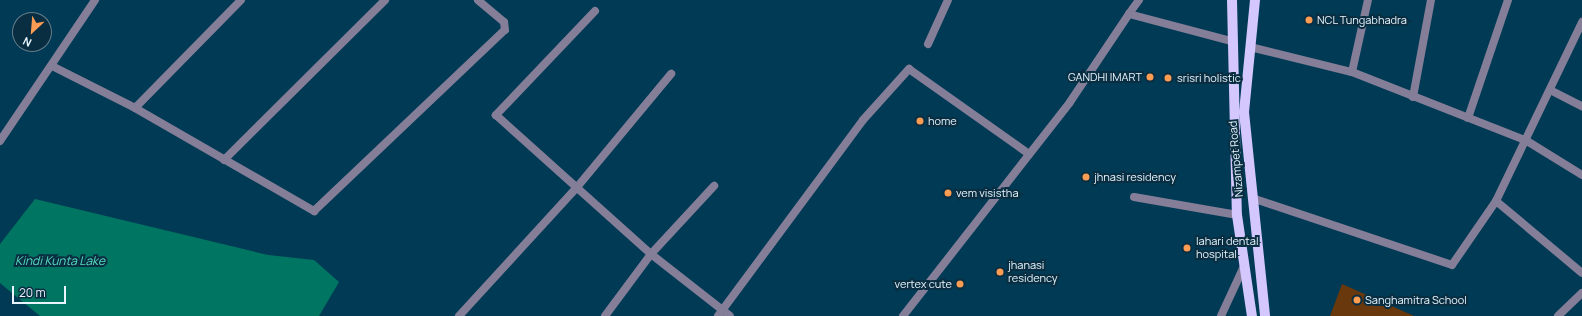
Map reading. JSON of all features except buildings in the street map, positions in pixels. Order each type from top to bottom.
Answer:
[{"type":"main road","name":"Nizampet Road","points":[[1232,0],[1231,41],[1237,215],[1252,316]]},
{"type":"main road","name":"Nizampet Road","points":[[1255,0],[1244,112],[1265,316]]},
{"type":"street","points":[[0,141],[52,66],[95,0]]},
{"type":"street","points":[[135,108],[241,0]]},
{"type":"street","points":[[224,160],[385,0]]},
{"type":"street","points":[[52,66],[135,108],[311,210],[318,210],[505,30],[504,22],[478,0]]},
{"type":"street","points":[[928,44],[948,0]]},
{"type":"street","points":[[903,316],[1029,154],[1139,0]]},
{"type":"street","points":[[1352,72],[1368,0]]},
{"type":"street","points":[[1413,97],[1431,0]]},
{"type":"street","points":[[1468,118],[1508,0]]},
{"type":"street","points":[[595,11],[496,115],[578,186],[651,254],[720,313],[730,316]]},
{"type":"street","points":[[1129,14],[1231,41]]},
{"type":"street","points":[[1252,198],[1452,265],[1496,201],[1582,22]]},
{"type":"street","points":[[1250,48],[1352,72],[1526,141],[1582,175]]},
{"type":"street","points":[[720,313],[863,120],[909,69],[1029,154]]},
{"type":"street","points":[[459,316],[578,186],[671,74]]},
{"type":"street","points":[[1550,90],[1582,106]]},
{"type":"street","points":[[605,316],[651,254],[714,186]]},
{"type":"street","points":[[1134,197],[1237,215]]},
{"type":"street","points":[[1496,201],[1582,273]]},
{"type":"street","points":[[1220,316],[1245,264]]},
{"type":"street","points":[[1558,316],[1582,293]]},
{"type":"shaded area","name":"Sanghamitra School","points":[[1342,284],[1414,316],[1330,316]]},
{"type":"water","name":"Kindi Kunta Lake","points":[[35,199],[268,255],[314,260],[339,282],[319,316],[40,316],[0,283],[0,244]]},
{"type":"place","name":"NCL Tungabhadra","points":[[1309,20]]},
{"type":"place","name":"GANDHI IMART","points":[[1150,77]]},
{"type":"place","name":"srisri holistic","points":[[1168,78]]},
{"type":"place","name":"home","points":[[920,121]]},
{"type":"place","name":"jhnasi residency","points":[[1086,177]]},
{"type":"place","name":"vem visistha","points":[[948,193]]},
{"type":"place","name":"lahari dental hospital","points":[[1187,248]]},
{"type":"place","name":"jhanasi residency","points":[[1000,272]]},
{"type":"place","name":"vertex cute","points":[[960,284]]},
{"type":"place","name":"Sanghamitra School","points":[[1357,300]]}]
